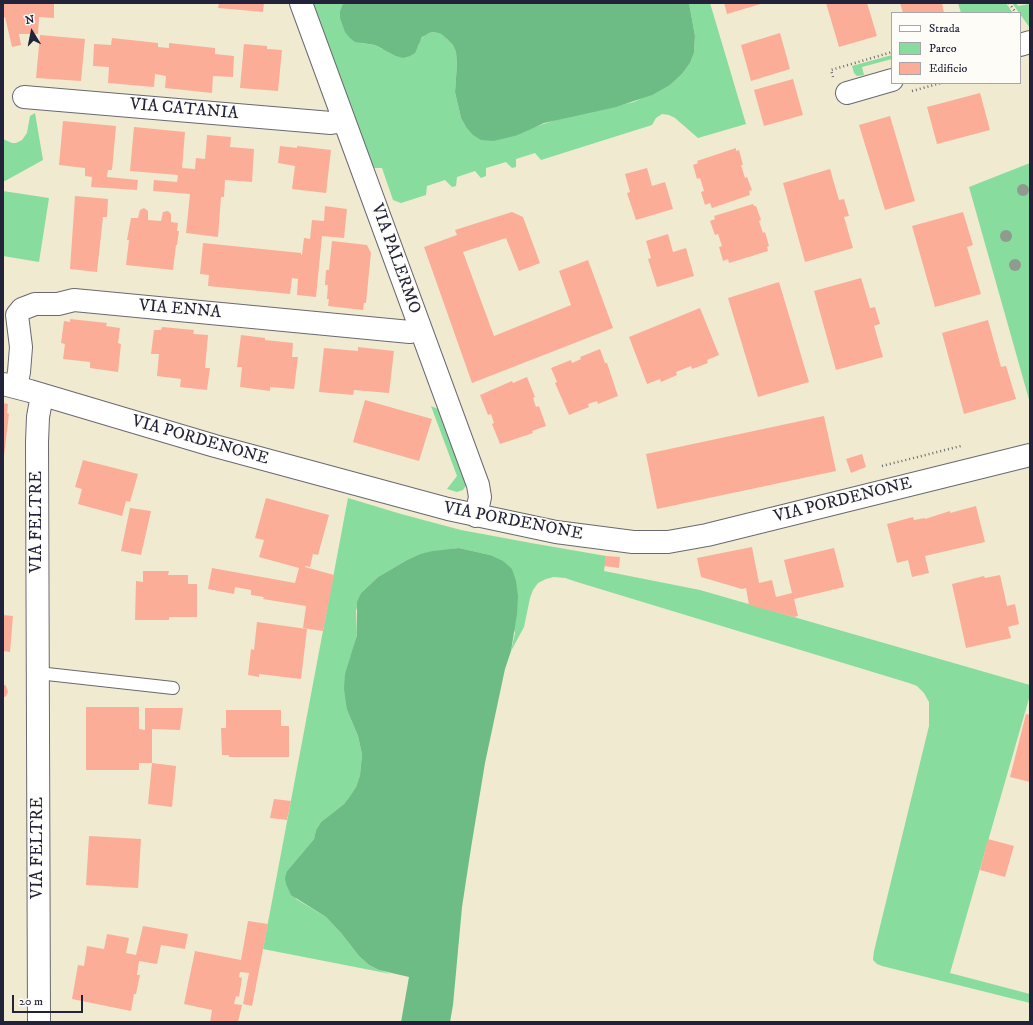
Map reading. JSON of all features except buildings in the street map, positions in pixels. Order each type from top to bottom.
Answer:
[{"type":"street","name":"VIA PALERMO","points":[[301,3],[479,490],[480,499],[476,516]]},
{"type":"street","points":[[847,93],[891,80]]},
{"type":"street","name":"VIA CATANIA","points":[[24,97],[331,123],[344,121]]},
{"type":"street","name":"VIA ENNA","points":[[10,386],[19,372],[21,347],[17,315],[22,309],[35,304],[53,304],[74,300],[410,332],[421,330]]},
{"type":"street","name":"VIA PORDENONE","points":[[10,386],[42,394],[262,459],[408,499],[476,516],[583,536],[633,542],[668,542],[707,535],[1030,455]]},
{"type":"street","name":"VIA FELTRE","points":[[39,1022],[37,437],[39,409],[42,394]]},
{"type":"lane","points":[[38,673],[173,688]]},
{"type":"path","points":[[1009,3],[1015,12]]},
{"type":"path","points":[[876,467],[937,451],[968,445]]},
{"type":"green space","points":[[312,3],[343,3],[340,11],[361,43],[375,45],[382,49],[418,47],[419,42],[425,34],[434,32],[441,34],[453,45],[456,52],[457,64],[455,92],[461,118],[466,127],[518,135],[531,128],[559,119],[634,102],[670,85],[682,74],[690,63],[694,53],[695,36],[689,3],[710,3],[746,124],[698,138],[675,118],[662,114],[656,118],[652,125],[541,160],[535,153],[516,159],[516,167],[512,168],[506,162],[486,168],[486,176],[481,178],[475,171],[457,177],[456,186],[452,187],[445,180],[427,186],[426,195],[401,203],[393,200],[382,168],[373,168]]},
{"type":"green space","points":[[343,3],[689,3],[695,36],[694,53],[690,63],[682,74],[670,85],[652,95],[616,107],[544,123],[518,135],[493,141],[481,140],[473,135],[461,118],[455,92],[457,64],[456,52],[453,45],[447,39],[441,34],[434,32],[429,33],[422,37],[415,53],[403,58],[375,45],[355,42],[345,32],[340,18],[340,11]]},
{"type":"green space","points":[[958,3],[1006,3],[1012,12],[961,12]]},
{"type":"green space","points":[[1012,3],[1016,3],[1018,6],[1030,4],[1030,28],[1021,16],[1021,12],[1018,12]]},
{"type":"green space","points":[[891,55],[891,59],[862,67],[864,75],[857,76],[854,73],[852,66]]},
{"type":"green space","points":[[35,113],[43,160],[3,181],[3,139],[12,143],[22,140],[27,133],[30,116]]},
{"type":"green space","points":[[1030,163],[1030,403],[969,187]]},
{"type":"green space","points":[[3,191],[49,198],[39,262],[3,256]]},
{"type":"green space","points":[[431,406],[441,411],[467,484],[463,490],[457,492],[447,489],[457,476]]},
{"type":"green space","points":[[348,498],[461,530],[606,556],[604,571],[700,590],[1030,685],[1030,695],[950,973],[1030,994],[1030,1003],[882,966],[873,960],[929,726],[929,702],[924,693],[917,686],[565,578],[554,577],[538,583],[533,590],[524,627],[511,651],[515,633],[490,555],[459,548],[420,554],[378,577],[361,593],[356,611],[357,634],[354,647],[347,710],[358,736],[362,755],[360,775],[356,787],[344,804],[321,822],[316,830],[314,839],[287,871],[296,899],[326,917],[359,956],[369,965],[391,974],[263,949]]},
{"type":"green space","points":[[459,548],[490,555],[503,561],[512,569],[516,581],[518,596],[517,614],[511,651],[505,669],[485,763],[471,848],[462,907],[453,1005],[450,1022],[401,1022],[409,977],[379,970],[369,965],[359,956],[326,917],[291,895],[285,878],[287,871],[314,839],[316,830],[321,822],[344,804],[350,796],[356,787],[360,775],[362,755],[358,736],[347,710],[344,689],[345,674],[357,635],[357,602],[361,593],[378,577],[420,554]]}]
